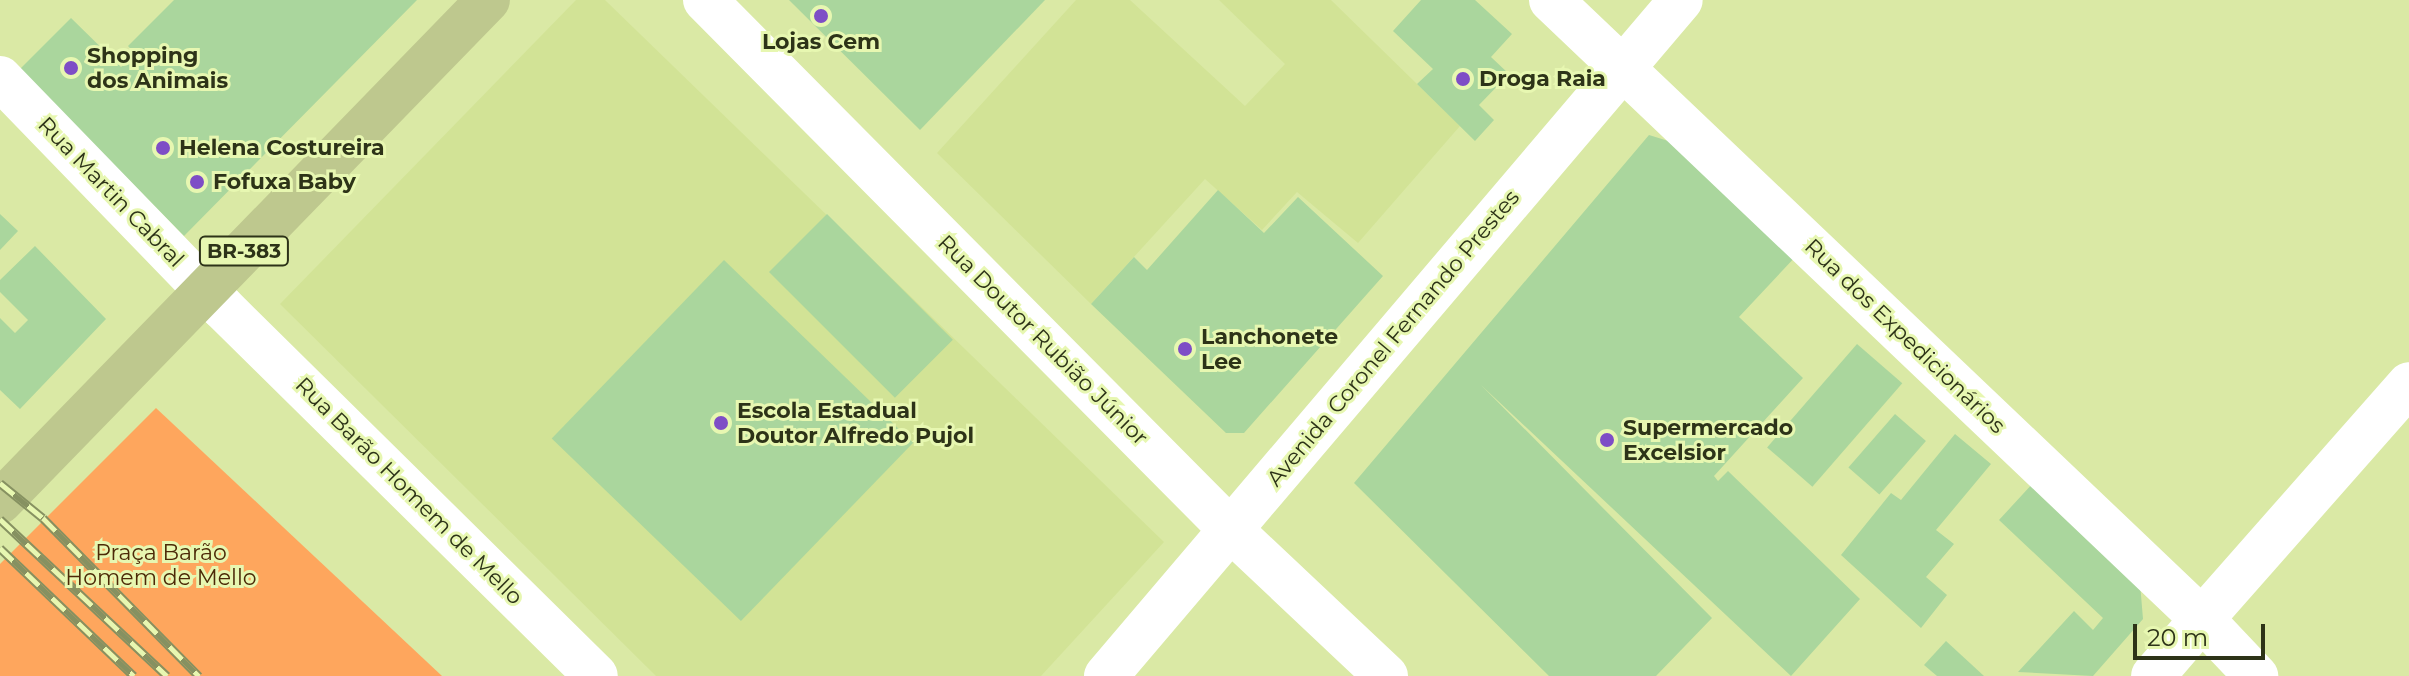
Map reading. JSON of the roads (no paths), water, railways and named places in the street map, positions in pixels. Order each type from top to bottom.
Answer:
[{"type":"main road","name":"BR-383","points":[[0,502],[488,0]]},
{"type":"street","name":"Rua Doutor Rubião Júnior","points":[[705,0],[1231,530],[1386,676]]},
{"type":"street","name":"Rua dos Expedicionários","points":[[1551,0],[2202,619],[2256,676]]},
{"type":"street","name":"Avenida Coronel Fernando Prestes","points":[[1106,676],[1681,0]]},
{"type":"street","name":"Rua Martin Cabral","points":[[0,78],[222,307]]},
{"type":"street","name":"Rua Barão Homem de Mello","points":[[222,307],[596,676]]},
{"type":"street","points":[[2153,676],[2409,384]]},
{"type":"railway","points":[[0,483],[43,518],[199,676]]},
{"type":"railway","points":[[0,519],[167,676]]},
{"type":"railway","points":[[0,548],[134,676]]},
{"type":"place","name":"Lojas Cem","points":[[821,16]]},
{"type":"place","name":"Shopping dos Animais","points":[[71,68]]},
{"type":"place","name":"Droga Raia","points":[[1463,79]]},
{"type":"place","name":"Helena Costureira","points":[[163,148]]},
{"type":"place","name":"Fofuxa Baby","points":[[197,182]]},
{"type":"place","name":"Lanchonete Lee","points":[[1185,349]]},
{"type":"place","name":"Escola Estadual Doutor Alfredo Pujol","points":[[721,423]]},
{"type":"place","name":"Supermercado Excelsior","points":[[1607,440]]},
{"type":"park label","name":"Praça Barão Homem de Mello","points":[[161,564]]}]
